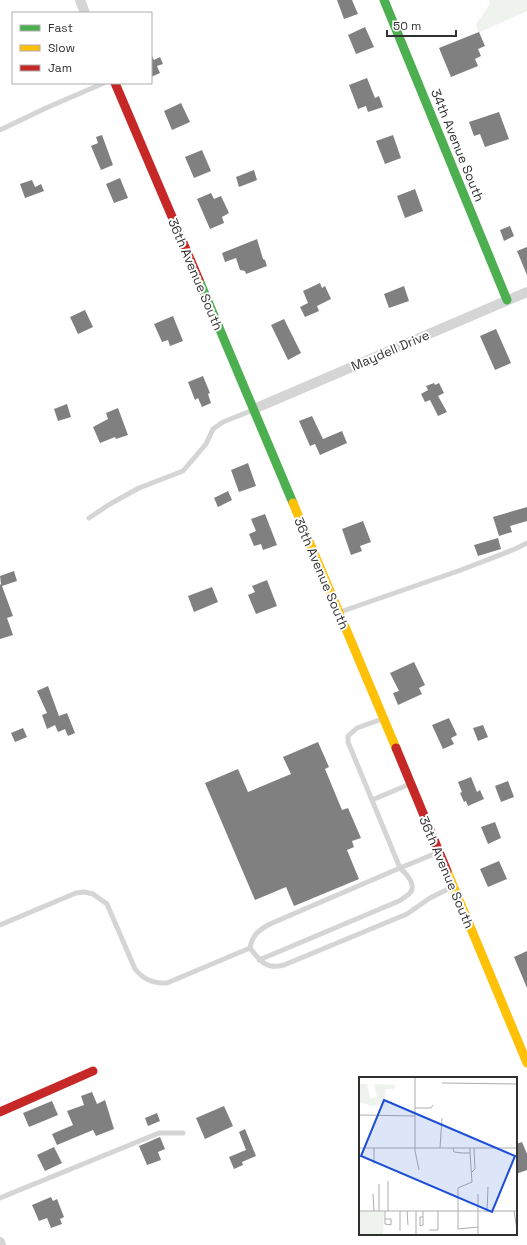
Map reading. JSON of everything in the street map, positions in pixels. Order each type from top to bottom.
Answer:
[{"type":"street","points":[[80,0],[85,12]]},
{"type":"street","name":"34th Avenue South","points":[[384,0],[507,300]]},
{"type":"street","name":"36th Avenue South","points":[[115,84],[254,409],[527,1063]]},
{"type":"street","name":"Maydell Drive","points":[[254,409],[527,292]]},
{"type":"street","points":[[0,1112],[93,1071]]},
{"type":"lane","points":[[0,130],[102,84]]},
{"type":"lane","points":[[89,518],[110,504],[139,488],[183,471],[206,444],[212,429],[223,422],[254,409]]},
{"type":"lane","points":[[339,613],[462,570],[527,543]]},
{"type":"lane","points":[[259,960],[399,901],[410,893],[412,888],[410,880],[400,868],[348,742],[348,736],[357,728],[383,718]]},
{"type":"lane","points":[[372,800],[410,784]]},
{"type":"lane","points":[[250,948],[253,938],[259,930],[270,924],[439,852]]},
{"type":"lane","points":[[250,948],[259,960],[268,966],[276,968],[407,914],[430,898],[453,887]]},
{"type":"lane","points":[[0,925],[76,893],[84,892],[93,894],[101,898],[109,909],[135,969],[140,975],[149,981],[159,983],[166,983],[250,948]]},
{"type":"lane","points":[[0,1198],[159,1132],[183,1133]]},
{"type":"shaded area","points":[[489,0],[527,0],[527,11],[478,33],[476,24],[490,4]]},
{"type":"building","points":[[337,0],[352,0],[358,14],[344,19]]},
{"type":"building","points":[[365,27],[374,47],[356,54],[348,35]]},
{"type":"building","points":[[479,32],[485,46],[478,49],[481,56],[475,59],[478,66],[451,77],[439,48]]},
{"type":"building","points":[[152,56],[154,60],[160,57],[163,64],[157,66],[160,73],[152,77]]},
{"type":"building","points":[[367,78],[375,98],[379,96],[383,107],[368,112],[366,106],[358,109],[349,85]]},
{"type":"building","points":[[181,103],[190,122],[172,130],[164,111]]},
{"type":"building","points":[[499,112],[509,139],[485,147],[480,134],[474,136],[469,122]]},
{"type":"building","points":[[102,135],[113,165],[101,170],[91,146],[98,143],[96,137]]},
{"type":"building","points":[[393,135],[401,158],[385,164],[376,141]]},
{"type":"building","points":[[202,150],[211,171],[194,178],[185,157]]},
{"type":"building","points":[[254,170],[257,180],[239,187],[236,177]]},
{"type":"building","points":[[120,178],[128,198],[114,203],[106,184]]},
{"type":"building","points":[[32,180],[35,187],[41,184],[44,191],[25,198],[20,184]]},
{"type":"building","points":[[415,189],[423,211],[405,218],[397,196]]},
{"type":"building","points":[[211,193],[214,199],[221,196],[229,213],[222,217],[224,223],[210,229],[197,199]]},
{"type":"building","points":[[510,226],[514,236],[504,241],[500,230]]},
{"type":"building","points":[[257,239],[263,259],[265,260],[267,266],[246,274],[245,271],[240,270],[236,258],[225,262],[222,253]]},
{"type":"building","points":[[527,247],[527,275],[517,251]]},
{"type":"building","points":[[320,283],[322,288],[325,286],[331,299],[317,306],[319,311],[305,317],[300,307],[308,303],[303,291]]},
{"type":"building","points":[[404,286],[409,301],[389,308],[384,294]]},
{"type":"building","points":[[85,310],[93,327],[78,334],[70,317]]},
{"type":"building","points":[[173,316],[183,341],[170,346],[168,340],[162,342],[154,324]]},
{"type":"building","points":[[284,319],[301,353],[288,360],[271,325]]},
{"type":"building","points":[[496,329],[511,363],[495,370],[480,336]]},
{"type":"building","points":[[203,376],[210,393],[208,394],[211,403],[202,407],[198,398],[195,400],[188,382]]},
{"type":"building","points":[[434,383],[435,385],[439,383],[444,393],[438,396],[447,412],[438,416],[430,400],[425,402],[421,394],[428,390],[426,386]]},
{"type":"building","points":[[67,404],[71,417],[58,421],[54,409]]},
{"type":"building","points":[[118,408],[128,435],[116,439],[115,437],[100,443],[93,427],[108,419],[106,413]]},
{"type":"building","points":[[312,416],[323,439],[342,431],[347,443],[320,455],[315,444],[310,446],[299,421]]},
{"type":"building","points":[[248,463],[256,486],[239,492],[231,470]]},
{"type":"building","points":[[228,491],[232,500],[218,507],[214,498]]},
{"type":"building","points":[[527,507],[527,521],[510,526],[512,532],[499,536],[493,517]]},
{"type":"building","points":[[265,514],[277,545],[263,550],[261,544],[254,546],[249,534],[256,531],[251,519]]},
{"type":"building","points":[[363,521],[371,542],[360,546],[362,551],[351,555],[342,529]]},
{"type":"building","points":[[498,538],[501,549],[478,556],[474,545]]},
{"type":"building","points":[[14,571],[17,581],[2,586],[13,616],[7,618],[13,635],[0,639],[0,576]]},
{"type":"building","points":[[267,580],[277,606],[256,614],[248,595],[255,592],[252,586]]},
{"type":"building","points":[[212,587],[218,602],[194,612],[188,596]]},
{"type":"building","points":[[414,662],[425,685],[419,688],[422,694],[398,705],[393,693],[399,691],[390,673]]},
{"type":"building","points":[[48,686],[59,716],[67,713],[75,733],[68,736],[65,729],[58,732],[55,725],[47,729],[42,715],[47,713],[37,691]]},
{"type":"building","points":[[449,718],[457,735],[451,738],[454,744],[443,749],[432,725]]},
{"type":"building","points":[[483,725],[488,737],[478,741],[473,728]]},
{"type":"building","points":[[23,728],[27,737],[15,742],[11,733]]},
{"type":"building","points":[[318,742],[329,767],[325,769],[342,810],[348,808],[361,838],[352,841],[354,847],[347,850],[359,879],[294,906],[286,887],[255,900],[205,783],[238,769],[248,792],[291,774],[283,757]]},
{"type":"building","points":[[471,777],[477,792],[480,790],[484,799],[468,806],[466,801],[464,802],[460,793],[462,792],[458,782]]},
{"type":"building","points":[[508,781],[514,797],[501,802],[495,786]]},
{"type":"building","points":[[495,822],[501,838],[488,844],[481,827]]},
{"type":"building","points":[[499,861],[507,879],[488,887],[480,869]]},
{"type":"building","points":[[527,951],[527,988],[514,957]]},
{"type":"building","points":[[92,1092],[97,1104],[105,1100],[114,1129],[96,1136],[93,1130],[57,1145],[52,1134],[73,1125],[67,1111],[84,1105],[81,1096]]},
{"type":"building","points":[[52,1101],[58,1115],[29,1127],[23,1113]]},
{"type":"building","points":[[224,1106],[233,1126],[205,1139],[196,1118]]},
{"type":"building","points":[[157,1113],[160,1121],[148,1126],[145,1118]]},
{"type":"building","points":[[245,1129],[256,1156],[242,1162],[243,1165],[234,1169],[229,1157],[246,1150],[239,1132]]},
{"type":"building","points":[[160,1137],[165,1149],[158,1152],[161,1160],[147,1165],[139,1146]]},
{"type":"building","points":[[522,1142],[527,1154],[527,1170],[517,1174],[517,1144]]},
{"type":"building","points":[[54,1147],[62,1163],[45,1171],[37,1155]]},
{"type":"building","points":[[51,1197],[53,1201],[57,1199],[64,1217],[60,1219],[62,1224],[51,1228],[47,1218],[39,1221],[32,1205]]},
{"type":"traffic: fast","points":[[384,0],[507,300]]},
{"type":"traffic: fast","points":[[199,280],[293,503]]},
{"type":"traffic: slow","points":[[293,503],[396,748]]},
{"type":"traffic: slow","points":[[447,871],[527,1063]]},
{"type":"traffic: jam","points":[[115,84],[199,280]]},
{"type":"traffic: jam","points":[[396,748],[447,871]]},
{"type":"traffic: jam","points":[[0,1112],[93,1071]]}]
